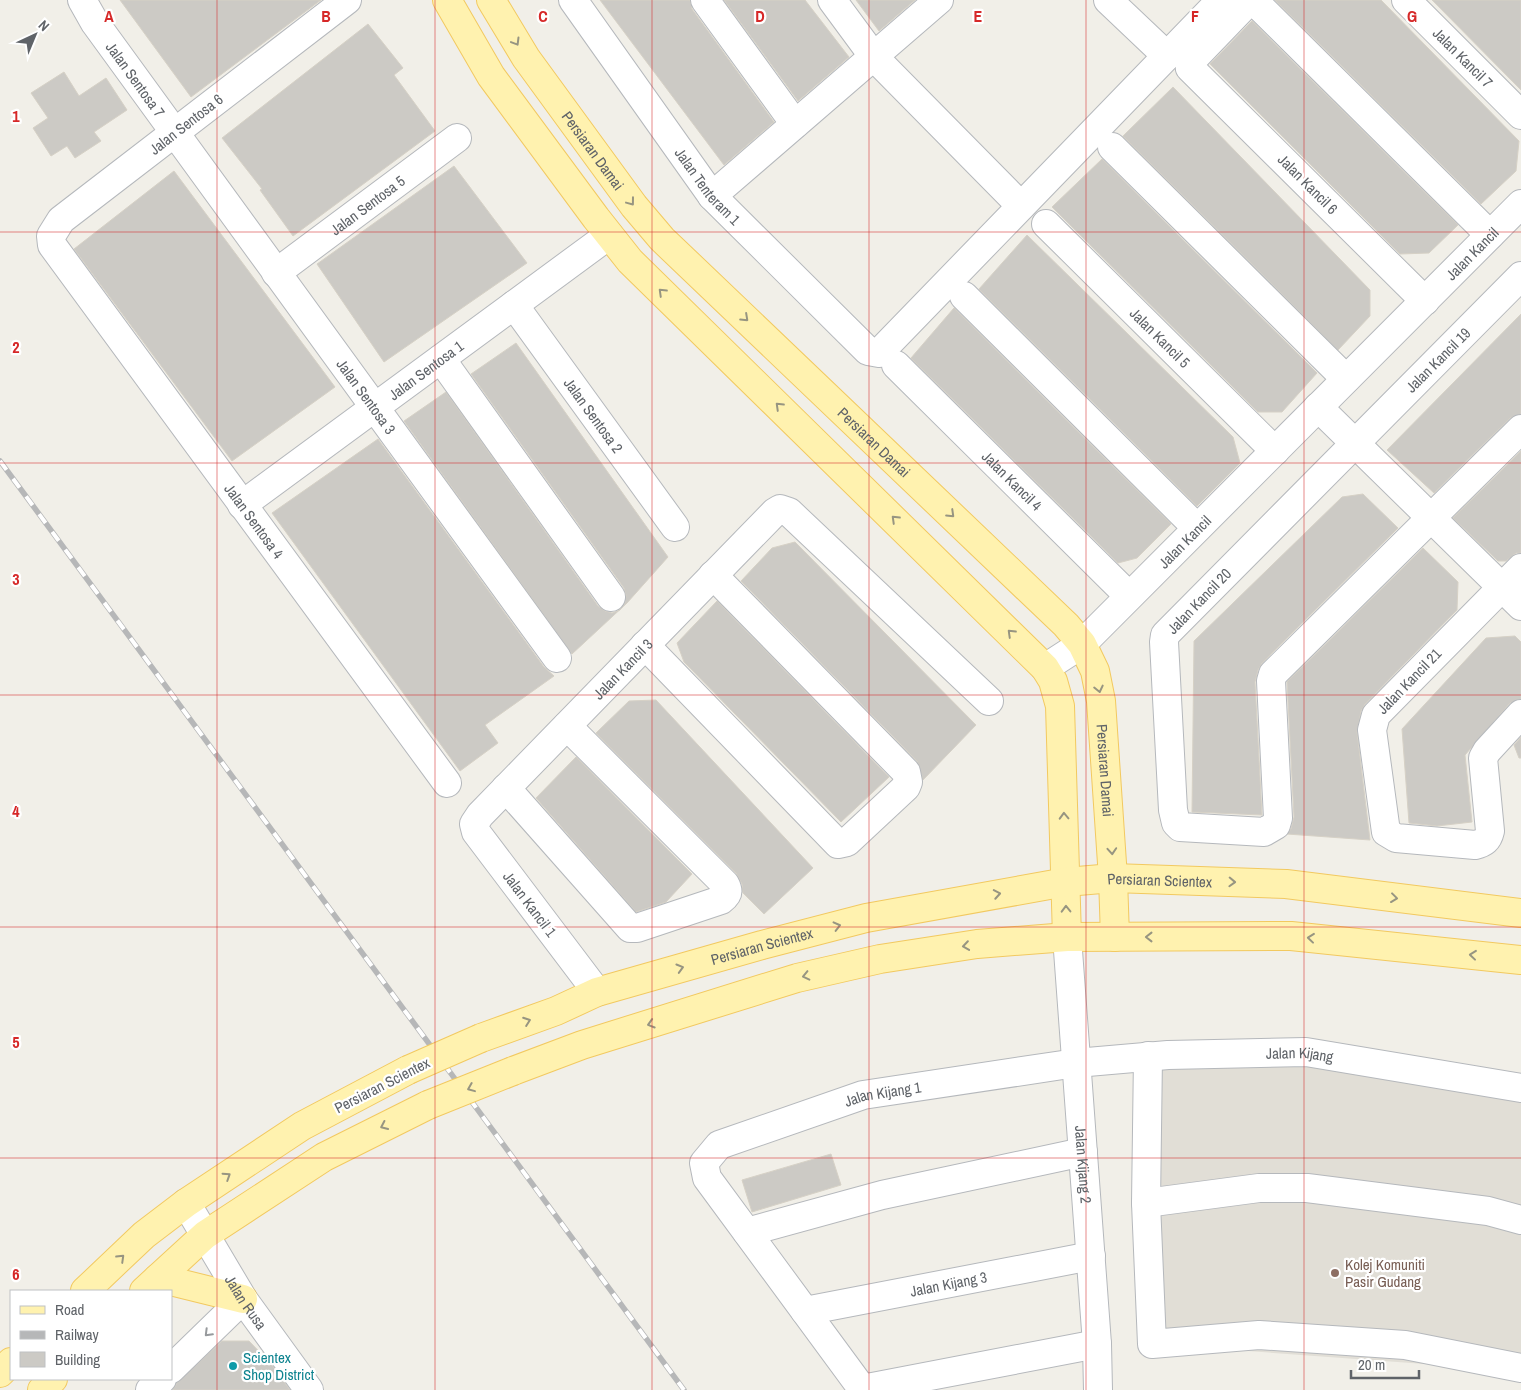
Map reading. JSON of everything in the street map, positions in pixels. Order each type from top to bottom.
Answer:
[{"type":"main road","points":[[447,0],[491,76],[630,261],[1045,668],[1053,681],[1060,706],[1067,937]]},
{"type":"main road","name":"Persiaran Damai","points":[[491,0],[526,58],[634,206],[662,239],[831,398],[1066,625],[1082,644],[1095,671],[1101,701],[1115,937]]},
{"type":"main road","name":"Persiaran Scientex","points":[[86,1290],[144,1235],[186,1203],[302,1126],[408,1070],[481,1038],[556,1011],[597,992],[762,945],[866,918],[1066,882],[1113,878],[1286,884],[1521,913]]},
{"type":"main road","points":[[151,1284],[205,1235],[324,1157],[428,1105],[582,1045],[797,978],[890,957],[977,944],[1067,937],[1291,936],[1521,960]]},
{"type":"main road","points":[[151,1284],[243,1299]]},
{"type":"main road","points":[[0,1372],[10,1363]]},
{"type":"main road","points":[[42,1390],[52,1380]]},
{"type":"street","name":"Jalan Sentosa 7","points":[[82,0],[95,23],[175,132]]},
{"type":"street","name":"Jalan Sentosa 6","points":[[61,259],[52,245],[51,236],[61,220],[346,0]]},
{"type":"street","name":"Jalan Tenteram 1","points":[[574,0],[712,196],[868,351],[879,353],[1022,206]]},
{"type":"street","points":[[705,0],[795,124]]},
{"type":"street","points":[[832,0],[874,57],[1022,206],[1179,62],[1221,0]]},
{"type":"street","points":[[712,196],[939,0]]},
{"type":"street","name":"Jalan Kancil 6","points":[[1108,0],[1179,62],[1425,301]]},
{"type":"street","name":"Jalan Kancil 7","points":[[1406,0],[1521,114]]},
{"type":"street","points":[[1179,62],[1194,58],[1247,3],[1256,3],[1490,235]]},
{"type":"street","name":"Jalan Sentosa 3","points":[[175,132],[557,658]]},
{"type":"street","name":"Jalan Sentosa 5","points":[[276,273],[457,138]]},
{"type":"street","points":[[1112,147],[1346,379]]},
{"type":"street","name":"Jalan Kancil","points":[[1045,668],[1082,644],[1521,204]]},
{"type":"street","name":"Jalan Kancil 5","points":[[1046,224],[1275,451]]},
{"type":"street","name":"Jalan Sentosa 1","points":[[242,505],[609,235]]},
{"type":"street","name":"Jalan Sentosa 4","points":[[61,259],[447,783]]},
{"type":"street","name":"Jalan Kancil 19","points":[[1355,443],[1521,276]]},
{"type":"street","points":[[964,296],[1197,528]]},
{"type":"street","name":"Jalan Sentosa 2","points":[[514,305],[675,526]]},
{"type":"street","points":[[441,359],[611,597]]},
{"type":"street","name":"Jalan Kancil 4","points":[[896,365],[1129,596]]},
{"type":"street","points":[[1318,407],[1521,606]]},
{"type":"street","points":[[1430,518],[1521,429]]},
{"type":"street","name":"Jalan Kancil 20","points":[[1355,443],[1165,634],[1173,810],[1176,823],[1187,829],[1264,832],[1276,825],[1278,818],[1271,681],[1273,674],[1430,518]]},
{"type":"street","name":"Jalan Kancil 3","points":[[480,815],[713,575],[780,509],[790,512],[989,701]]},
{"type":"street","name":"Jalan Kancil 21","points":[[1521,568],[1379,710],[1373,719],[1372,730],[1386,832],[1396,838],[1475,846],[1482,844],[1488,838],[1490,831],[1483,758],[1487,751],[1521,714]]},
{"type":"street","points":[[645,645],[828,836],[838,844],[847,842],[906,786],[909,777],[713,575]]},
{"type":"street","points":[[506,788],[630,928],[637,928],[721,900],[726,896],[728,890],[725,884],[567,726]]},
{"type":"street","name":"Jalan Kancil 1","points":[[480,815],[474,824],[476,832],[597,992]]},
{"type":"street","name":"Jalan Kijang 2","points":[[1067,937],[1091,1256],[1098,1390]]},
{"type":"street","name":"Jalan Kijang","points":[[1076,1062],[1148,1056],[1306,1052],[1521,1088]]},
{"type":"street","points":[[1148,1056],[1146,1203],[1152,1344],[1259,1335],[1405,1345],[1521,1368]]},
{"type":"street","name":"Jalan Kijang 1","points":[[747,1232],[707,1178],[704,1163],[719,1145],[863,1095],[1076,1062]]},
{"type":"street","points":[[1083,1152],[882,1195],[747,1232],[863,1390],[1097,1344]]},
{"type":"street","points":[[1146,1203],[1259,1188],[1308,1188],[1488,1211],[1521,1220]]},
{"type":"street","name":"Jalan Rusa","points":[[186,1203],[243,1299],[309,1390]]},
{"type":"street","name":"Jalan Kijang 3","points":[[805,1311],[1091,1256]]},
{"type":"street","points":[[172,1368],[243,1299]]},
{"type":"street","points":[[150,1390],[161,1380]]},
{"type":"shaded area","name":"Kolej Komuniti Pasir Gudang","points":[[1306,1052],[1521,1088],[1521,1371],[1152,1344],[1148,1056]]},
{"type":"building","points":[[120,0],[321,0],[191,97]]},
{"type":"building","points":[[600,0],[690,0],[692,9],[774,122],[724,165]]},
{"type":"building","points":[[724,0],[805,0],[849,57],[798,101]]},
{"type":"building","points":[[856,0],[915,0],[879,31]]},
{"type":"building","points":[[1275,0],[1381,0],[1519,141],[1516,171],[1481,204]]},
{"type":"building","points":[[1432,0],[1521,0],[1521,90]]},
{"type":"building","points":[[1252,21],[1458,225],[1429,253],[1400,254],[1210,64]]},
{"type":"building","points":[[368,24],[403,68],[394,75],[435,131],[293,236],[260,190],[262,189],[222,138]]},
{"type":"building","points":[[64,72],[79,96],[106,78],[127,110],[94,132],[101,141],[75,158],[67,146],[51,156],[33,128],[48,118],[31,93]]},
{"type":"building","points":[[1173,87],[1370,290],[1370,316],[1338,350],[1123,136]]},
{"type":"building","points":[[1102,159],[1317,373],[1282,412],[1258,412],[1052,207]]},
{"type":"building","points":[[454,166],[527,263],[384,362],[317,264]]},
{"type":"building","points":[[174,171],[335,387],[232,461],[74,249]]},
{"type":"building","points":[[1027,235],[1233,437],[1240,463],[1197,506],[979,289]]},
{"type":"building","points":[[954,308],[1171,524],[1137,558],[1118,563],[911,358]]},
{"type":"building","points":[[1521,314],[1521,414],[1510,418],[1434,493],[1387,450]]},
{"type":"building","points":[[516,343],[668,557],[621,608],[625,603],[626,595],[624,588],[471,374]]},
{"type":"building","points":[[446,392],[598,606],[612,613],[619,610],[572,654],[404,421]]},
{"type":"building","points":[[378,439],[544,667],[554,676],[485,725],[498,743],[460,771],[272,513]]},
{"type":"building","points":[[1521,451],[1521,553],[1516,553],[1506,561],[1498,561],[1453,518]]},
{"type":"building","points":[[1363,494],[1398,528],[1262,663],[1258,670],[1255,682],[1262,815],[1192,812],[1194,641],[1342,497]]},
{"type":"building","points":[[795,542],[976,725],[923,780],[917,761],[741,581],[772,548]]},
{"type":"building","points":[[1423,548],[1458,582],[1457,610],[1365,704],[1361,711],[1357,732],[1370,840],[1287,834],[1291,829],[1294,817],[1287,682]]},
{"type":"building","points":[[717,601],[889,777],[841,822],[684,662],[677,643]]},
{"type":"building","points":[[1515,636],[1521,642],[1521,699],[1510,703],[1465,755],[1472,822],[1437,826],[1409,823],[1402,729],[1486,638]]},
{"type":"building","points":[[656,700],[813,868],[764,914],[743,893],[742,884],[736,873],[596,733],[629,701]]},
{"type":"building","points":[[1521,737],[1521,758],[1519,758],[1514,745]]},
{"type":"building","points":[[576,757],[692,874],[666,902],[636,912],[536,798]]},
{"type":"building","points":[[831,1154],[841,1185],[752,1212],[742,1180]]},
{"type":"building","name":"Scientex Shop District","points":[[222,1341],[249,1341],[272,1365],[290,1390],[173,1390],[177,1383]]},
{"type":"railway","points":[[0,461],[684,1390]]},
{"type":"place","name":"Kolej Komuniti Pasir Gudang","points":[[1335,1273]]},
{"type":"place","name":"Scientex Shop District","points":[[233,1366]]}]
